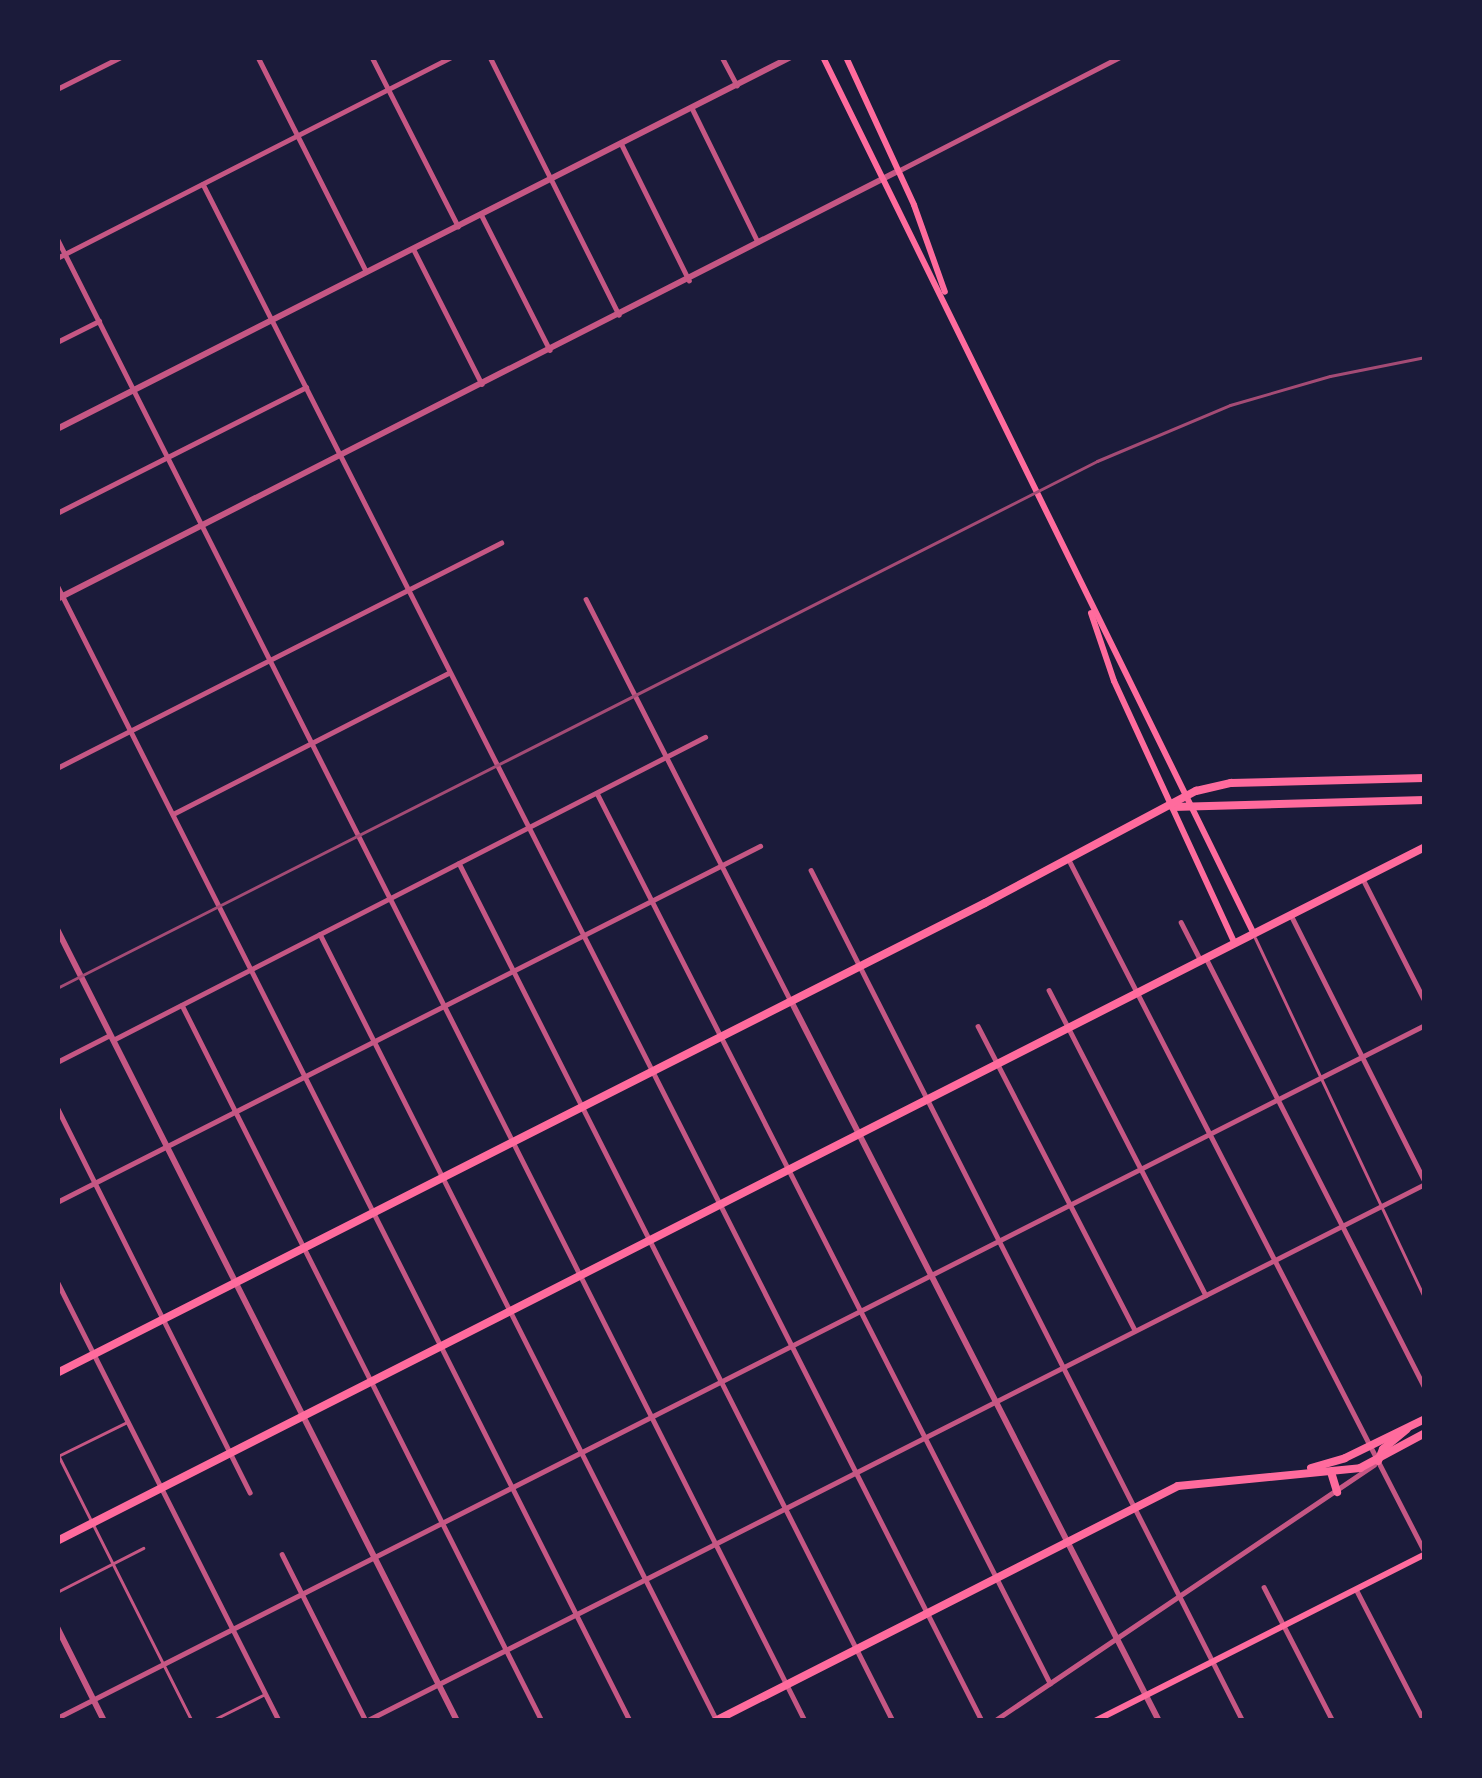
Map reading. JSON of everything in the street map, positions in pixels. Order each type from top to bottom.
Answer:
[{"type":"main road","points":[[824,57],[1254,934]]},
{"type":"main road","points":[[845,57],[898,171],[952,312]]},
{"type":"main road","points":[[1091,609],[1114,681],[1235,944]]},
{"type":"main road","points":[[57,1372],[1171,808],[1231,783],[1425,778]]},
{"type":"main road","points":[[1188,801],[1425,800]]},
{"type":"main road","points":[[57,1541],[1425,848]]},
{"type":"main road","points":[[1300,1471],[1371,1446],[1425,1419]]},
{"type":"main road","points":[[1378,1461],[1384,1449],[1408,1428]]},
{"type":"main road","points":[[716,1721],[1189,1483],[1331,1472],[1378,1461],[1425,1433]]},
{"type":"main road","points":[[1331,1472],[1337,1492]]},
{"type":"main road","points":[[1095,1721],[1425,1553]]},
{"type":"street","points":[[57,89],[121,57]]},
{"type":"street","points":[[258,57],[366,271]]},
{"type":"street","points":[[372,57],[458,226]]},
{"type":"street","points":[[57,258],[452,57]]},
{"type":"street","points":[[490,57],[619,315]]},
{"type":"street","points":[[722,57],[737,85]]},
{"type":"street","points":[[57,429],[791,57]]},
{"type":"street","points":[[60,597],[1120,57]]},
{"type":"street","points":[[692,108],[759,244]]},
{"type":"street","points":[[621,144],[689,280]]},
{"type":"street","points":[[202,184],[982,1721]]},
{"type":"street","points":[[481,214],[550,350]]},
{"type":"street","points":[[57,238],[805,1721]]},
{"type":"street","points":[[413,248],[482,384]]},
{"type":"street","points":[[57,342],[99,321]]},
{"type":"street","points":[[57,513],[305,387]]},
{"type":"street","points":[[57,768],[501,543]]},
{"type":"street","points":[[57,585],[630,1721]]},
{"type":"street","points":[[586,598],[1159,1721]]},
{"type":"street","points":[[173,814],[449,673]]},
{"type":"street","points":[[57,1062],[182,1005],[705,737]]},
{"type":"street","points":[[596,793],[1050,1683]]},
{"type":"street","points":[[57,1202],[760,846]]},
{"type":"street","points":[[1069,860],[1425,1553]]},
{"type":"street","points":[[459,863],[893,1721]]},
{"type":"street","points":[[811,870],[1243,1721]]},
{"type":"street","points":[[1363,879],[1425,1001]]},
{"type":"street","points":[[282,1554],[366,1721],[1425,1182],[1291,915]]},
{"type":"street","points":[[1181,922],[1278,1099],[1425,1388]]},
{"type":"street","points":[[57,929],[457,1721]]},
{"type":"street","points":[[320,934],[716,1721]]},
{"type":"street","points":[[1049,990],[1206,1295]]},
{"type":"street","points":[[182,1005],[542,1721]]},
{"type":"street","points":[[57,1718],[1425,1025]]},
{"type":"street","points":[[978,1026],[1136,1331]]},
{"type":"street","points":[[57,1107],[250,1492]]},
{"type":"street","points":[[57,1281],[279,1721]]},
{"type":"street","points":[[994,1721],[1378,1461]]},
{"type":"street","points":[[1264,1587],[1333,1721]]},
{"type":"street","points":[[1356,1589],[1424,1721]]},
{"type":"street","points":[[57,1627],[104,1721]]},
{"type":"lane","points":[[1254,934],[1425,1300]]},
{"type":"lane","points":[[128,1422],[58,1455],[192,1721]]},
{"type":"lane","points":[[57,1592],[143,1548]]},
{"type":"lane","points":[[211,1721],[265,1694]]},
{"type":"railway","points":[[57,988],[1097,461],[1230,405],[1330,376],[1425,357]]}]
